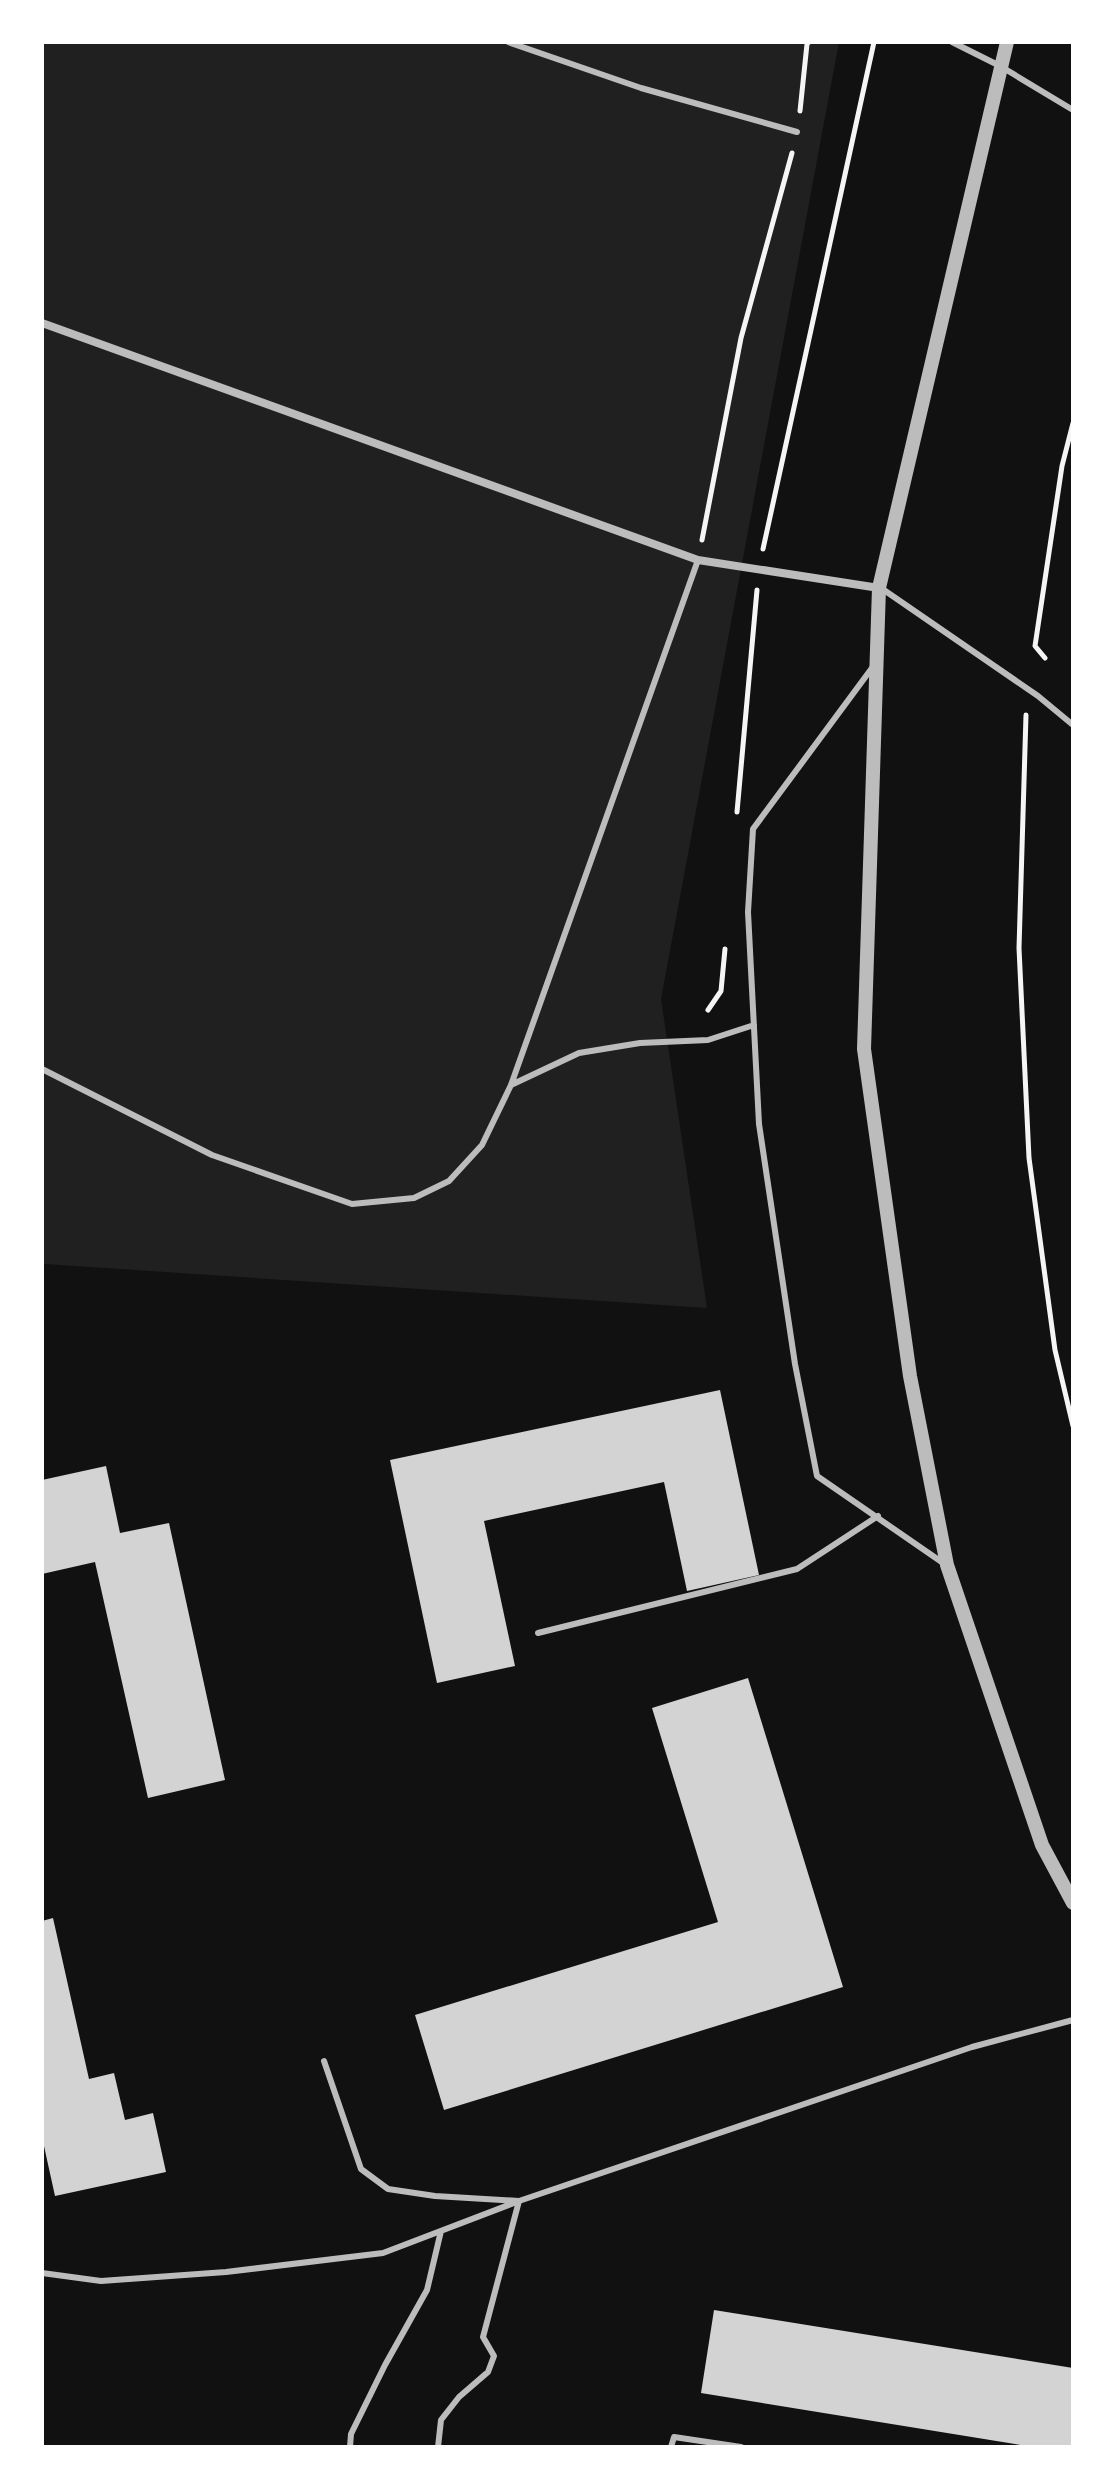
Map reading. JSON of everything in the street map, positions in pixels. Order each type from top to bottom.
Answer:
[{"type":"street","points":[[1007,42],[879,588],[864,1049],[910,1376],[947,1565],[1042,1845],[1073,1903]]},
{"type":"street","points":[[42,323],[698,560],[879,588]]},
{"type":"lane","points":[[508,42],[641,88],[797,132]]},
{"type":"lane","points":[[952,42],[1000,66],[1073,110]]},
{"type":"lane","points":[[42,1069],[212,1155],[352,1204],[414,1198],[449,1181],[482,1145],[511,1085],[698,560]]},
{"type":"lane","points":[[879,588],[1038,696],[1073,725]]},
{"type":"lane","points":[[876,662],[753,829],[748,912],[759,1124],[795,1364],[817,1476],[947,1565]]},
{"type":"lane","points":[[511,1085],[579,1053],[640,1043],[708,1040],[754,1025]]},
{"type":"lane","points":[[538,1633],[797,1569],[878,1516]]},
{"type":"lane","points":[[42,2273],[101,2281],[226,2272],[383,2253],[519,2201],[972,2047],[1073,2020]]},
{"type":"lane","points":[[324,2061],[361,2169],[388,2189],[435,2196],[519,2201]]},
{"type":"lane","points":[[438,2447],[441,2420],[459,2397],[488,2372],[494,2356],[483,2337],[519,2201]]},
{"type":"lane","points":[[350,2447],[351,2434],[427,2290],[441,2231]]},
{"type":"lane","points":[[671,2447],[674,2437],[741,2447]]},
{"type":"path","points":[[698,560],[741,338],[797,132],[809,42]]},
{"type":"path","points":[[736,819],[759,569],[874,42]]},
{"type":"path","points":[[1045,658],[1035,646],[1062,466],[1073,423]]},
{"type":"path","points":[[1037,709],[1026,713],[1019,948],[1029,1158],[1055,1350],[1073,1426]]},
{"type":"path","points":[[708,1010],[721,991],[725,945]]},
{"type":"shaded area","points":[[42,42],[839,42],[661,999],[707,1308],[42,1262]]},
{"type":"building","points":[[720,1390],[759,1575],[687,1591],[664,1482],[484,1521],[515,1666],[437,1683],[390,1460]]},
{"type":"building","points":[[106,1466],[120,1533],[169,1523],[225,1780],[148,1798],[95,1562],[42,1574],[42,1480]]},
{"type":"building","points":[[748,1678],[843,1987],[444,2110],[415,2015],[718,1922],[652,1708]]},
{"type":"building","points":[[53,1918],[89,2079],[114,2073],[125,2120],[153,2113],[166,2172],[55,2196],[42,2137],[42,1921]]},
{"type":"building","points":[[714,2310],[1073,2368],[1073,2447],[1033,2447],[701,2393]]}]
